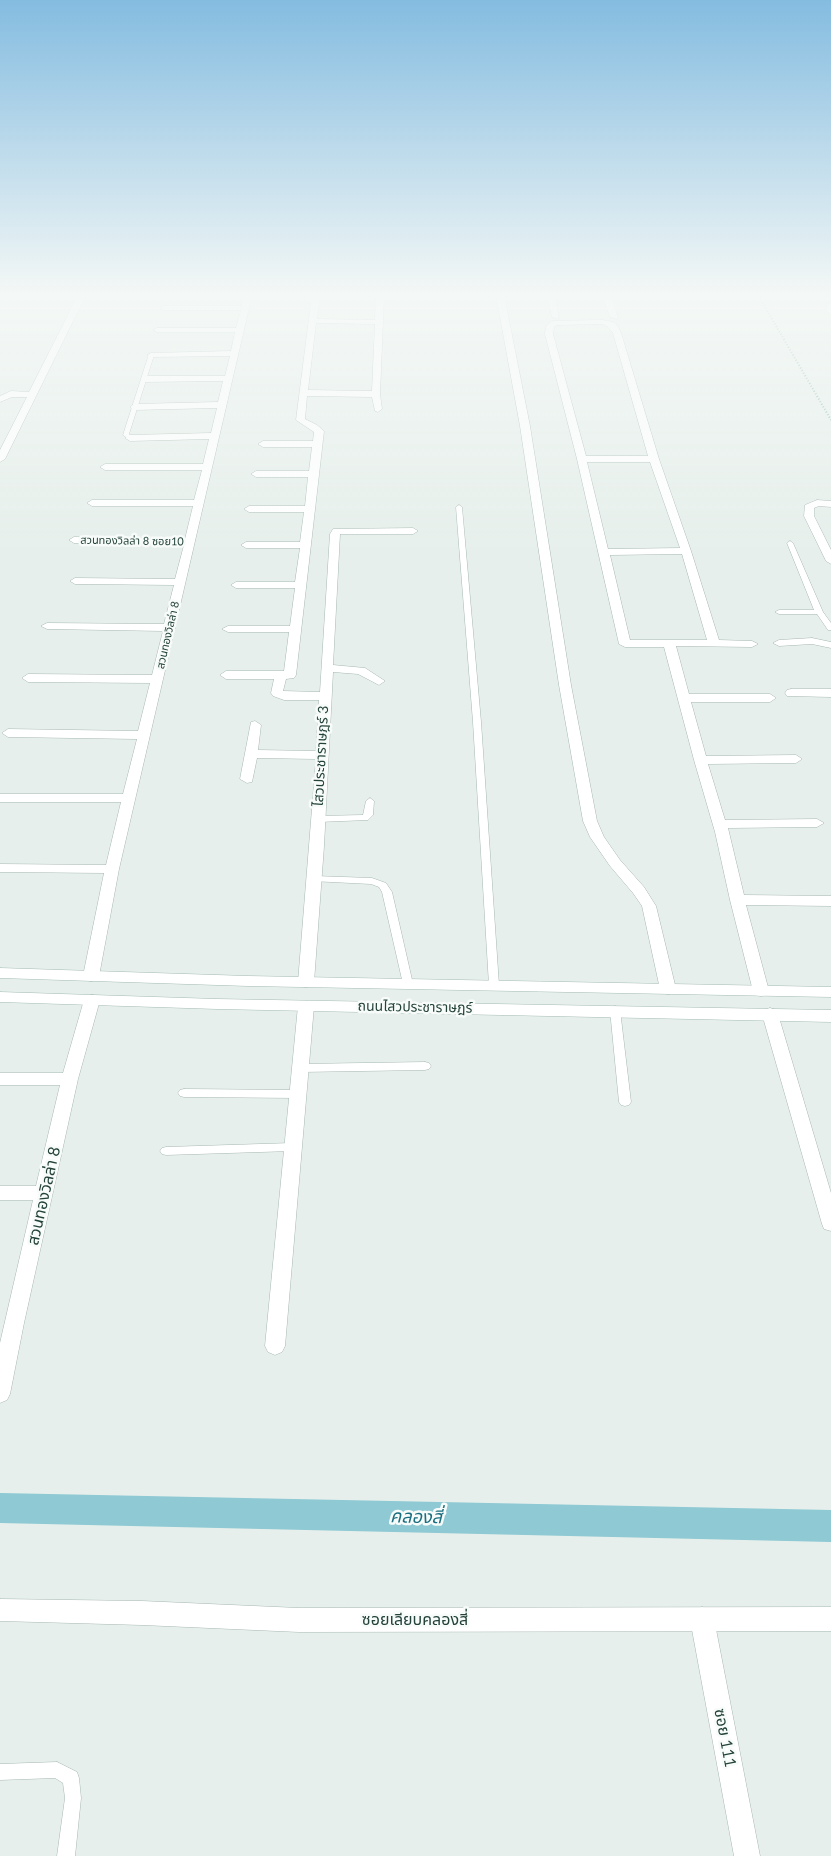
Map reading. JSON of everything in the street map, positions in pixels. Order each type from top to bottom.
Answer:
[{"type":"street","points":[[0,459],[39,382]]},
{"type":"street","name":"สวนทองวิลล่า 8","points":[[91,976],[112,869],[227,382]]},
{"type":"street","points":[[226,675],[290,675],[319,431],[300,420],[305,382]]},
{"type":"street","points":[[377,382],[378,409]]},
{"type":"street","points":[[517,382],[564,675],[590,820],[597,836],[615,863],[639,890],[650,906],[668,989]]},
{"type":"street","points":[[562,382],[582,459],[625,644],[752,644]]},
{"type":"street","points":[[631,382],[714,643]]},
{"type":"street","points":[[304,393],[376,394]]},
{"type":"street","points":[[0,394],[32,395]]},
{"type":"street","points":[[0,399],[11,394]]},
{"type":"street","points":[[134,407],[222,405]]},
{"type":"street","points":[[130,438],[215,436]]},
{"type":"street","points":[[263,444],[318,444]]},
{"type":"street","points":[[582,459],[654,459]]},
{"type":"street","points":[[105,467],[207,467]]},
{"type":"street","points":[[256,474],[315,474]]},
{"type":"street","points":[[92,503],[199,503]]},
{"type":"street","points":[[831,504],[818,503],[809,507],[809,516],[831,561]]},
{"type":"street","points":[[249,509],[311,508]]},
{"type":"street","name":"ไสวประชาราษฎร์ 3","points":[[306,982],[336,531],[413,531]]},
{"type":"street","name":"สวนทองวิลล่า 8 ซอย10","points":[[74,540],[190,542]]},
{"type":"street","points":[[246,545],[306,545]]},
{"type":"street","points":[[604,552],[686,552]]},
{"type":"street","points":[[75,581],[180,582]]},
{"type":"street","points":[[236,585],[301,585]]},
{"type":"street","points":[[48,626],[169,628]]},
{"type":"street","points":[[228,628],[295,629]]},
{"type":"street","points":[[779,643],[812,641],[831,645]]},
{"type":"street","points":[[669,643],[700,760],[720,824],[737,900],[762,990]]},
{"type":"street","points":[[328,668],[361,671],[379,681]]},
{"type":"street","points":[[281,675],[277,694],[284,696],[324,696]]},
{"type":"street","points":[[28,678],[158,679]]},
{"type":"street","points":[[791,693],[831,694]]},
{"type":"street","points":[[684,698],[770,698]]},
{"type":"street","points":[[247,779],[255,725]]},
{"type":"street","points":[[8,733],[144,735]]},
{"type":"street","points":[[251,754],[322,755]]},
{"type":"street","points":[[700,760],[796,759]]},
{"type":"street","points":[[0,798],[130,798]]},
{"type":"street","points":[[720,824],[817,823]]},
{"type":"street","points":[[0,868],[112,869]]},
{"type":"street","points":[[737,900],[831,901]]},
{"type":"street","name":"ถนนไสวประชาราษฎร์","points":[[0,973],[306,982],[831,992]]},
{"type":"street","name":"ถนนไสวประชาราษฎร์","points":[[0,997],[306,1006],[615,1010],[831,1016]]},
{"type":"street","name":"สวนทองวิลล่า 8","points":[[0,1394],[7,1323],[45,1193],[70,1079],[92,1000]]},
{"type":"street","points":[[275,1346],[306,1006]]},
{"type":"street","points":[[770,1014],[831,1224]]},
{"type":"street","points":[[0,1079],[70,1079]]},
{"type":"street","points":[[0,1193],[45,1193]]},
{"type":"street","name":"ซอยเลียบคลองสี่","points":[[0,1610],[142,1613],[299,1620],[831,1619]]},
{"type":"street","name":"ซอย 111","points":[[702,1619],[747,1856]]},
{"type":"lane","points":[[130,438],[126,435],[143,382]]},
{"type":"lane","points":[[459,507],[477,722],[494,986]]},
{"type":"lane","points":[[790,543],[819,612],[831,628]]},
{"type":"lane","points":[[780,612],[819,612]]},
{"type":"lane","points":[[318,819],[365,818],[368,815],[370,801]]},
{"type":"lane","points":[[314,879],[372,881],[383,885],[387,892],[408,984]]},
{"type":"lane","points":[[615,1010],[625,1102]]},
{"type":"lane","points":[[300,1068],[425,1066]]},
{"type":"lane","points":[[184,1093],[298,1094]]},
{"type":"lane","points":[[166,1151],[292,1147]]},
{"type":"lane","points":[[0,1772],[57,1770],[71,1778],[73,1798],[66,1856]]},
{"type":"path","points":[[809,382],[831,420]]},
{"type":"waterway","name":"คลองสี่","points":[[0,1508],[831,1526]]}]
